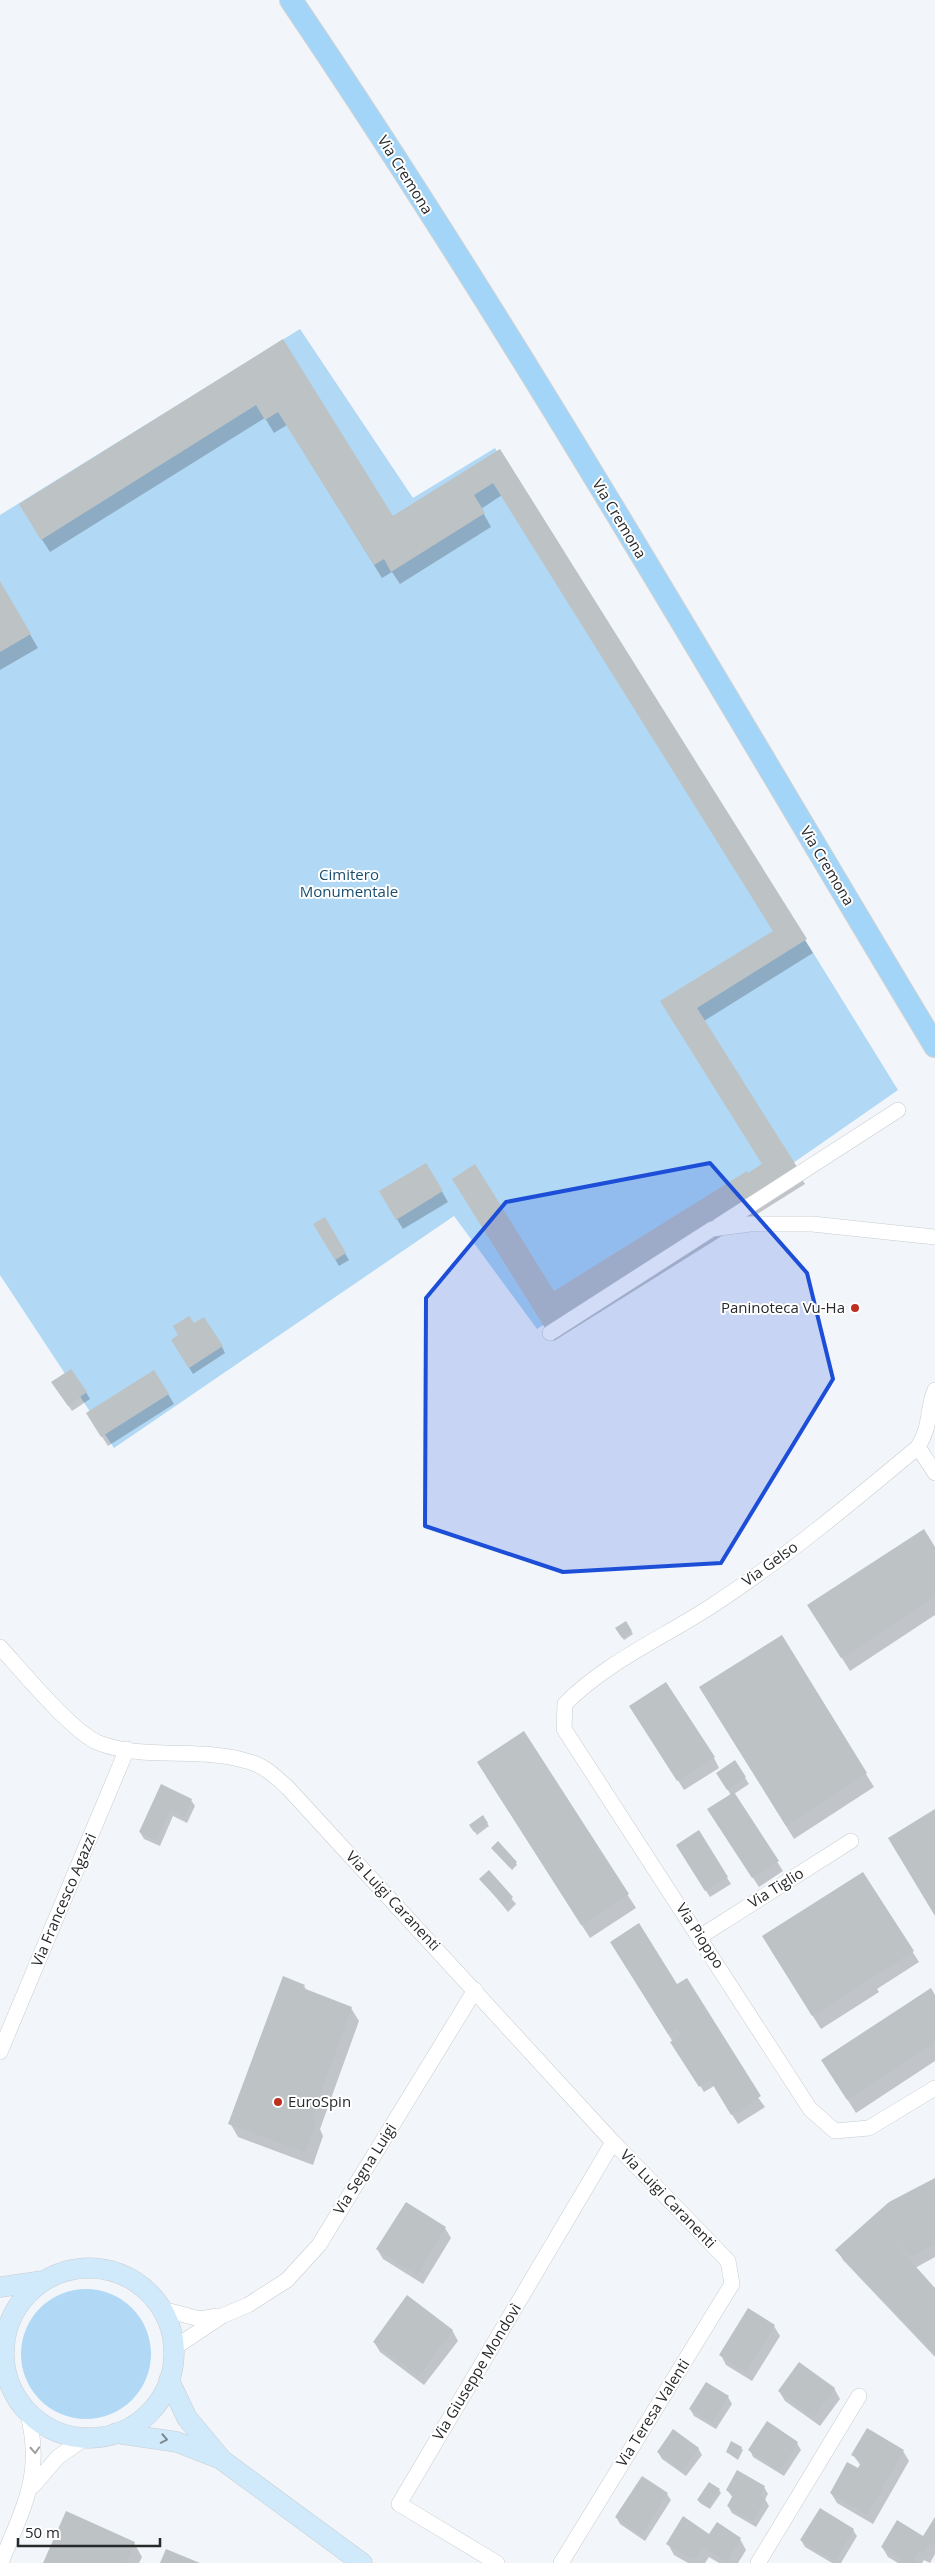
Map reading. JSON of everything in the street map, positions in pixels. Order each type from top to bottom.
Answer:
[{"type":"main road","name":"Via Cremona","points":[[291,0],[343,77],[572,440],[935,1046]]},
{"type":"main road","points":[[0,2287],[43,2281],[73,2270],[105,2270],[127,2277],[138,2284],[162,2309],[171,2332],[174,2348],[169,2380],[164,2393],[152,2410],[129,2428],[116,2433],[85,2438],[65,2434],[45,2425],[27,2411],[12,2389],[2,2353],[7,2332],[16,2310],[29,2292],[43,2281]]},
{"type":"main road","points":[[169,2380],[187,2418],[222,2460],[362,2563]]},
{"type":"main road","points":[[116,2433],[177,2442],[222,2460]]},
{"type":"street","points":[[550,1333],[898,1110]]},
{"type":"street","points":[[712,1230],[750,1224],[812,1224],[935,1237]]},
{"type":"street","name":"Via Gelso","points":[[564,1704],[582,1685],[710,1607],[782,1558],[918,1447],[930,1422],[932,1398],[935,1390]]},
{"type":"street","points":[[918,1447],[935,1473]]},
{"type":"street","name":"Via Luigi Caranenti","points":[[0,1647],[77,1728],[98,1742],[127,1749],[231,1757],[252,1762],[269,1772],[288,1788],[613,2142],[728,2261]]},
{"type":"street","name":"Via Pioppo","points":[[564,1704],[564,1728],[701,1936],[810,2109],[835,2131],[869,2128],[935,2088]]},
{"type":"street","name":"Via Francesco Agazzi","points":[[0,2052],[127,1749]]},
{"type":"street","name":"Via Tiglio","points":[[701,1936],[851,1840]]},
{"type":"street","name":"Via Segna Luigi","points":[[174,2348],[222,2316],[248,2305],[287,2280],[319,2245],[475,1990]]},
{"type":"street","name":"Via Giuseppe Mondovì","points":[[497,2563],[399,2504],[613,2142]]},
{"type":"street","name":"Via Teresa Valenti","points":[[561,2563],[732,2284],[728,2261]]},
{"type":"street","name":"Via Segna Luigi","points":[[162,2309],[200,2319],[222,2316]]},
{"type":"street","points":[[758,2563],[859,2396]]},
{"type":"street","points":[[27,2411],[35,2447],[31,2490]]},
{"type":"street","points":[[1,2563],[31,2490],[46,2469],[58,2457],[85,2438]]},
{"type":"highlighted area","points":[[710,1163],[807,1273],[833,1379],[721,1563],[563,1572],[425,1526],[426,1298],[506,1202]]},
{"type":"green space","name":"Cimitero Monumentale","points":[[300,329],[413,498],[495,448],[783,930],[804,938],[898,1090],[786,1168],[537,1329],[454,1216],[114,1448],[0,1275],[0,515]]},
{"type":"green space","points":[[86,2289],[111,2294],[132,2308],[146,2329],[151,2354],[146,2379],[132,2400],[111,2414],[86,2419],[61,2414],[40,2400],[26,2379],[21,2354],[26,2329],[40,2308],[61,2294]]},
{"type":"building","points":[[283,339],[393,516],[500,449],[807,939],[697,1008],[799,1170],[545,1328],[452,1179],[475,1164],[554,1291],[747,1171],[748,1173],[762,1164],[660,1001],[773,931],[493,483],[474,495],[485,513],[391,572],[384,559],[374,565],[278,412],[265,420],[256,405],[41,540],[19,504]]},
{"type":"building","points":[[0,581],[31,634],[0,652]]},
{"type":"building","points":[[426,1163],[443,1191],[396,1220],[379,1191]]},
{"type":"building","points":[[325,1217],[346,1253],[335,1260],[313,1224]]},
{"type":"building","points":[[189,1316],[194,1323],[204,1317],[223,1346],[189,1368],[171,1340],[178,1335],[173,1326]]},
{"type":"building","points":[[71,1369],[87,1392],[68,1406],[51,1382]]},
{"type":"building","points":[[154,1370],[169,1394],[101,1437],[86,1413]]},
{"type":"building","points":[[924,1529],[935,1547],[935,1596],[841,1658],[807,1605]]},
{"type":"building","points":[[626,1621],[632,1631],[622,1638],[615,1628]]},
{"type":"building","points":[[782,1635],[867,1773],[786,1826],[699,1687]]},
{"type":"building","points":[[666,1682],[715,1757],[677,1781],[629,1706]]},
{"type":"building","points":[[524,1731],[629,1894],[581,1925],[477,1762]]},
{"type":"building","points":[[735,1760],[746,1777],[727,1790],[716,1773]]},
{"type":"building","points":[[161,1784],[192,1799],[184,1817],[170,1810],[156,1840],[139,1832]]},
{"type":"building","points":[[734,1792],[779,1861],[752,1878],[707,1809]]},
{"type":"building","points":[[935,1809],[935,1916],[888,1838]]},
{"type":"building","points":[[483,1815],[488,1823],[474,1832],[469,1825]]},
{"type":"building","points":[[699,1830],[728,1877],[705,1891],[676,1845]]},
{"type":"building","points":[[498,1841],[517,1862],[510,1868],[491,1848]]},
{"type":"building","points":[[489,1870],[513,1897],[504,1906],[479,1879]]},
{"type":"building","points":[[863,1872],[914,1951],[812,2016],[762,1936]]},
{"type":"building","points":[[639,1923],[677,1984],[687,1978],[761,2096],[731,2115],[710,2080],[699,2087],[670,2042],[681,2035],[678,2028],[688,2021],[668,2034],[610,1942]]},
{"type":"building","points":[[283,1976],[305,1985],[303,1988],[352,2007],[311,2119],[316,2121],[305,2152],[228,2124]]},
{"type":"building","points":[[931,1988],[935,1995],[935,2043],[847,2100],[821,2060]]},
{"type":"building","points":[[935,2178],[935,2244],[910,2257],[882,2229],[935,2288],[935,2354],[835,2250],[889,2202]]},
{"type":"building","points":[[406,2202],[446,2227],[417,2275],[376,2249]]},
{"type":"building","points":[[407,2295],[453,2330],[418,2376],[373,2342]]},
{"type":"building","points":[[748,2308],[775,2325],[746,2372],[719,2355]]},
{"type":"building","points":[[799,2362],[835,2388],[814,2417],[778,2391]]},
{"type":"building","points":[[706,2382],[729,2396],[712,2423],[689,2409]]},
{"type":"building","points":[[767,2421],[798,2442],[780,2471],[748,2450]]},
{"type":"building","points":[[867,2428],[904,2450],[867,2515],[830,2493],[847,2462],[858,2468],[862,2461],[851,2455]]},
{"type":"building","points":[[673,2429],[699,2448],[682,2471],[657,2452]]},
{"type":"building","points":[[731,2441],[742,2447],[736,2458],[726,2452]]},
{"type":"building","points":[[737,2470],[765,2486],[760,2495],[766,2498],[752,2521],[727,2506],[733,2495],[726,2490]]},
{"type":"building","points":[[642,2476],[668,2493],[641,2535],[615,2517]]},
{"type":"building","points":[[709,2482],[720,2489],[708,2507],[697,2500]]},
{"type":"building","points":[[820,2508],[854,2529],[835,2561],[800,2540]]},
{"type":"building","points":[[66,2511],[135,2542],[126,2563],[43,2563]]},
{"type":"building","points":[[683,2516],[709,2534],[717,2522],[741,2538],[727,2562],[703,2547],[694,2560],[666,2544]]},
{"type":"building","points":[[935,2517],[935,2546],[930,2543],[924,2554],[918,2551],[913,2559],[920,2563],[899,2563],[902,2559],[881,2547],[897,2520],[923,2536]]},
{"type":"building","points":[[166,2549],[200,2563],[160,2563]]},
{"type":"place","name":"Paninoteca Vu-Ha","points":[[855,1308]]},
{"type":"place","name":"EuroSpin","points":[[278,2102]]}]
